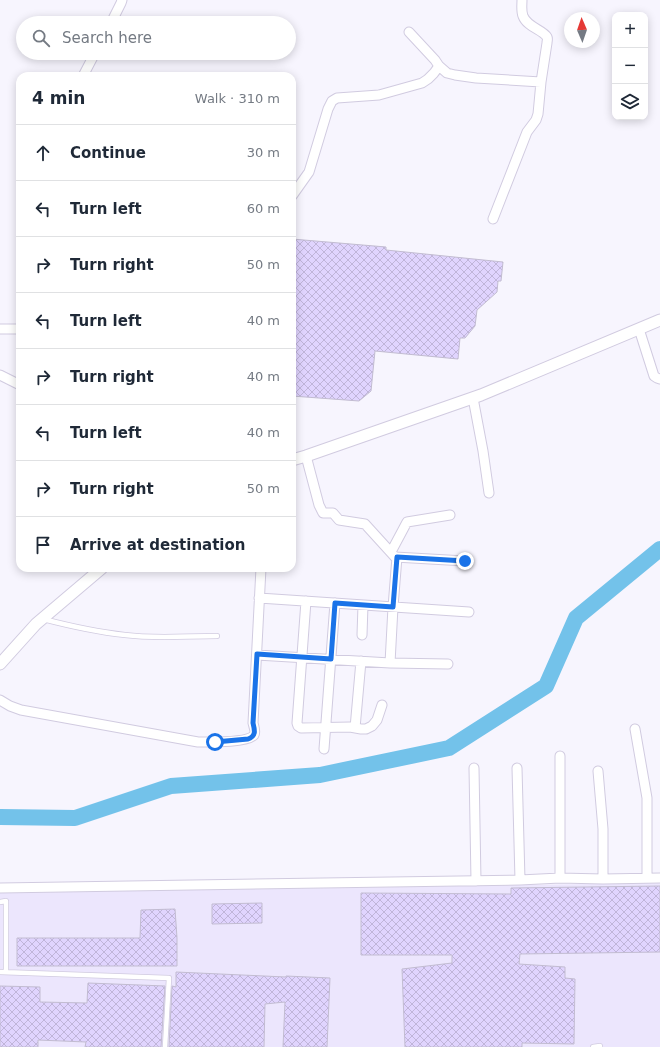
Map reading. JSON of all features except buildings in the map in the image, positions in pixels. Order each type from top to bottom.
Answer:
[{"type":"street","points":[[114,16],[122,0]]},
{"type":"street","points":[[493,219],[527,132],[536,120],[538,114],[547,38],[531,26],[523,17],[522,0]]},
{"type":"street","points":[[409,32],[435,60],[438,66],[447,73],[455,76],[541,82]]},
{"type":"street","points":[[85,72],[91,60]]},
{"type":"street","points":[[296,190],[309,172],[328,109],[332,101],[337,98],[379,95],[422,83],[434,73],[438,66]]},
{"type":"street","points":[[296,459],[473,398],[660,320]]},
{"type":"street","points":[[0,329],[16,329]]},
{"type":"street","points":[[639,329],[654,376],[660,379]]},
{"type":"street","points":[[0,375],[16,383]]},
{"type":"street","points":[[473,398],[489,494]]},
{"type":"street","points":[[306,456],[319,505],[323,512],[333,513],[339,520],[365,524],[394,554],[465,561]]},
{"type":"street","points":[[390,663],[394,554],[407,522],[450,515]]},
{"type":"street","points":[[0,664],[36,624],[97,572]]},
{"type":"street","points":[[0,700],[20,710],[198,742],[248,739],[253,736],[255,732],[253,723],[261,572]]},
{"type":"street","points":[[259,598],[469,612]]},
{"type":"street","points":[[306,601],[298,726],[301,728],[326,726],[366,729],[372,726],[377,720],[382,705]]},
{"type":"street","points":[[324,749],[335,603]]},
{"type":"street","points":[[362,635],[363,605]]},
{"type":"street","points":[[257,654],[390,663],[448,664]]},
{"type":"street","points":[[355,728],[361,661]]},
{"type":"street","points":[[635,729],[647,798],[647,878]]},
{"type":"street","points":[[560,756],[560,878]]},
{"type":"street","points":[[474,768],[476,881]]},
{"type":"street","points":[[517,768],[520,880]]},
{"type":"street","points":[[598,771],[603,829],[603,879]]},
{"type":"street","points":[[0,888],[476,881],[560,878],[660,878]]},
{"type":"lane","points":[[43,619],[75,627],[125,636],[217,636]]},
{"type":"lane","points":[[0,902],[6,901],[6,972]]},
{"type":"lane","points":[[0,972],[169,978],[165,1047]]},
{"type":"lane","points":[[593,1047],[600,1046]]},
{"type":"shaded area","points":[[660,883],[660,1047],[0,1047],[0,893]]},
{"type":"waterway","points":[[0,817],[75,818],[171,786],[320,775],[449,748],[546,686],[576,618],[660,549]]},
{"type":"route","points":[[215,742],[248,739],[255,734],[253,723],[257,654],[331,659],[335,603],[393,607],[397,557],[465,561]]}]
